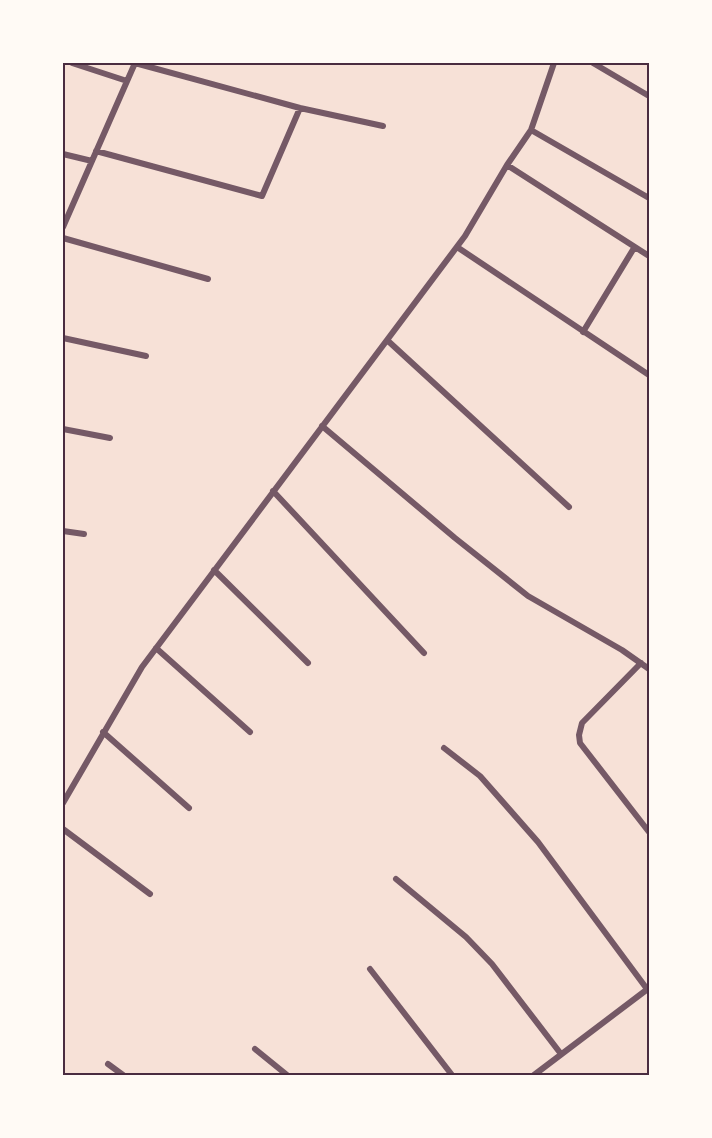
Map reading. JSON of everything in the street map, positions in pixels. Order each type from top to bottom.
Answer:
[{"type":"street","points":[[72,63],[127,81]]},
{"type":"street","points":[[63,227],[135,63],[300,108],[383,126]]},
{"type":"street","points":[[63,803],[142,667],[458,247],[507,165],[531,130],[554,63]]},
{"type":"street","points":[[593,63],[649,96]]},
{"type":"street","points":[[96,151],[262,196],[300,108]]},
{"type":"street","points":[[531,130],[649,198]]},
{"type":"street","points":[[63,154],[92,161]]},
{"type":"street","points":[[507,165],[633,248],[649,256]]},
{"type":"street","points":[[63,237],[208,279]]},
{"type":"street","points":[[458,247],[649,375]]},
{"type":"street","points":[[583,332],[633,248]]},
{"type":"street","points":[[63,338],[146,356]]},
{"type":"street","points":[[387,339],[569,507]]},
{"type":"street","points":[[322,426],[454,538],[528,596],[649,669]]},
{"type":"street","points":[[63,429],[110,438]]},
{"type":"street","points":[[273,491],[424,653]]},
{"type":"street","points":[[63,531],[84,534]]},
{"type":"street","points":[[214,570],[308,663]]},
{"type":"street","points":[[156,648],[250,732]]},
{"type":"street","points":[[641,663],[582,723],[579,735],[580,743],[649,832]]},
{"type":"street","points":[[103,732],[189,807]]},
{"type":"street","points":[[444,748],[480,776],[538,842],[648,988],[534,1075]]},
{"type":"street","points":[[63,829],[150,894]]},
{"type":"street","points":[[396,879],[473,944],[492,964],[561,1054]]},
{"type":"street","points":[[370,969],[452,1075]]},
{"type":"street","points":[[255,1049],[286,1075]]},
{"type":"street","points":[[108,1064],[123,1075]]}]
